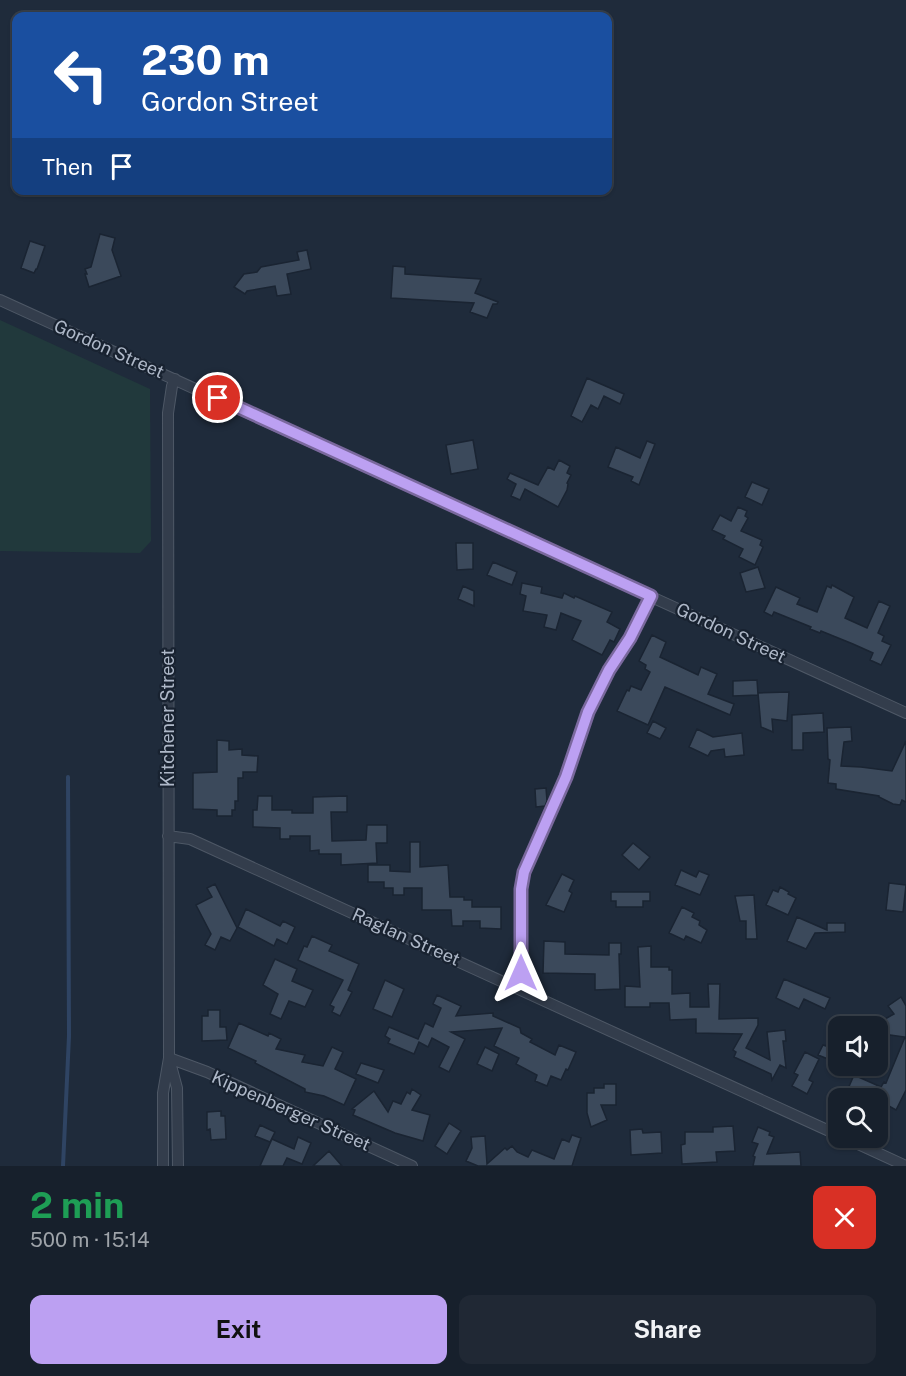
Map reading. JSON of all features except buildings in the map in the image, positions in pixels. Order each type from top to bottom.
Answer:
[{"type":"street","name":"Gordon Street","points":[[0,300],[906,713]]},
{"type":"street","name":"Kitchener Street","points":[[163,1166],[163,1093],[169,1058],[168,413],[175,378]]},
{"type":"street","points":[[521,990],[521,889],[524,872],[566,777],[588,712],[651,596]]},
{"type":"street","name":"Raglan Street","points":[[168,836],[195,841],[828,1130]]},
{"type":"street","name":"Kitchener Street","points":[[169,1058],[177,1088],[178,1166]]},
{"type":"street","name":"Kippenberger Street","points":[[169,1058],[207,1072],[412,1166]]},
{"type":"street","points":[[867,1148],[906,1166]]},
{"type":"green space","points":[[0,320],[150,389],[151,541],[140,553],[0,551]]},
{"type":"waterway","points":[[63,1166],[69,1036],[68,777]]},
{"type":"route","points":[[218,398],[651,596],[588,712],[566,777],[524,872],[521,889],[521,973]]}]
